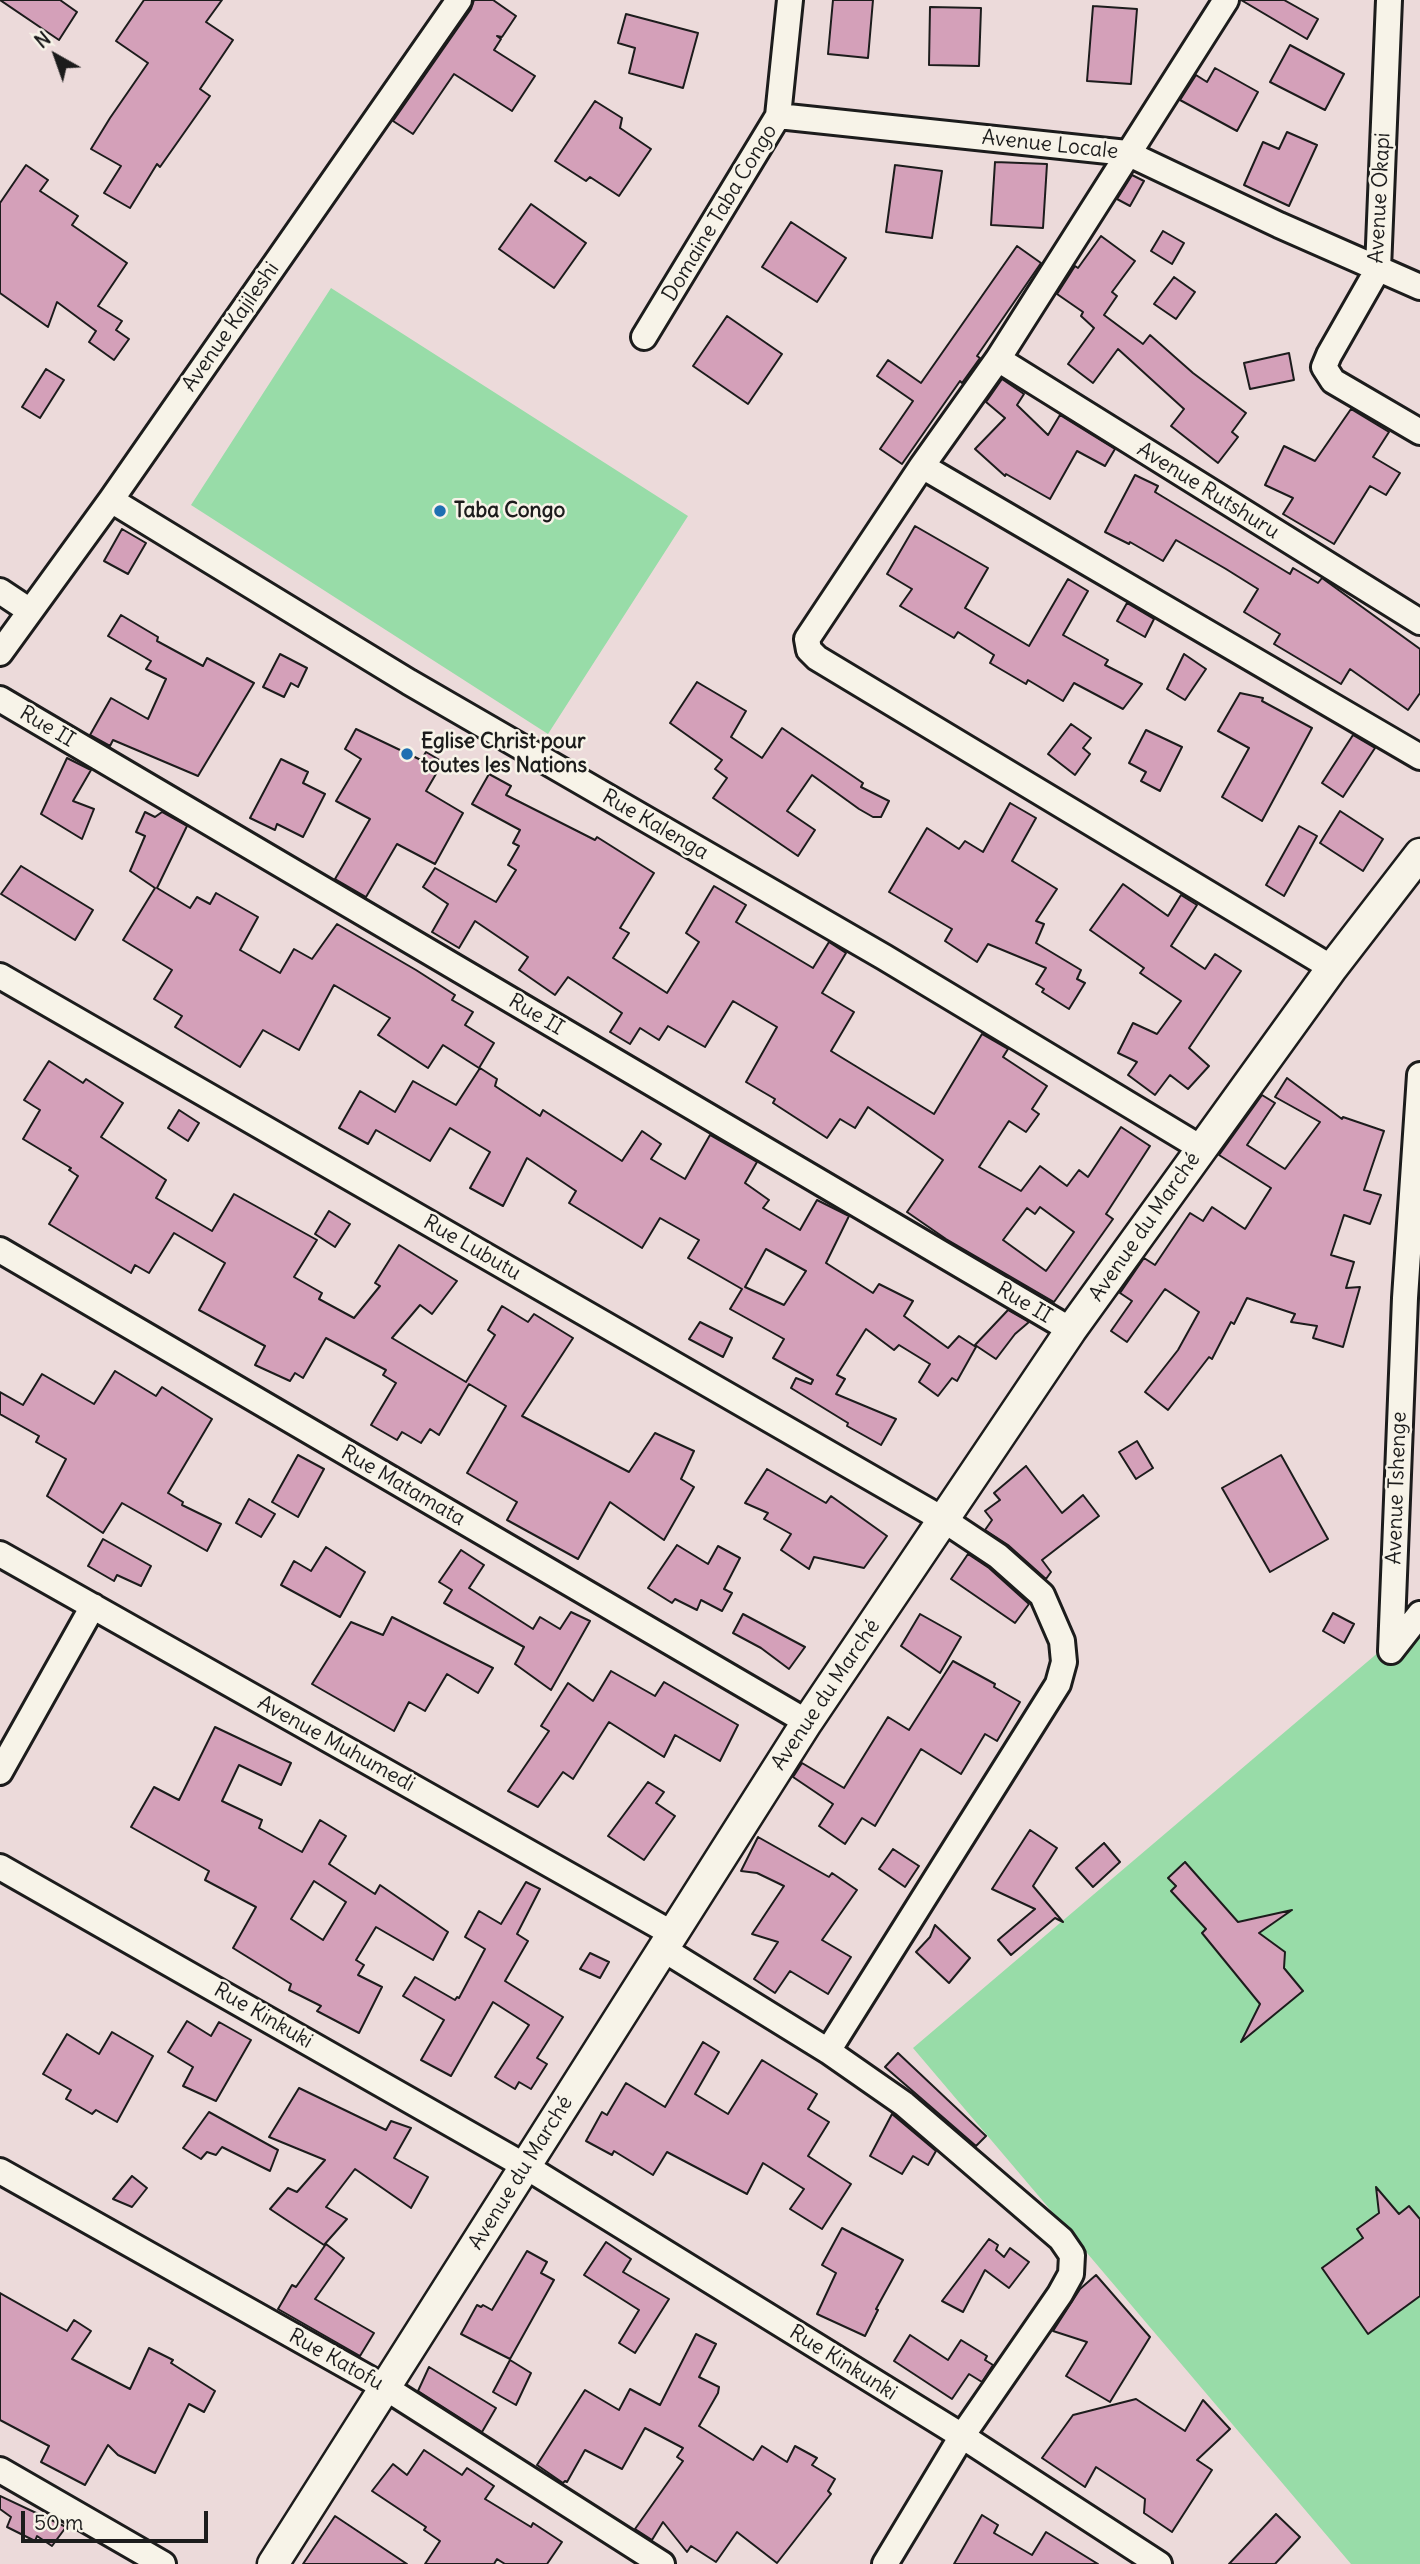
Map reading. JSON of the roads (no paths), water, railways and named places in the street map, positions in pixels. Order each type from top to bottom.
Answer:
[{"type":"street","name":"Avenue Kajileshi","points":[[0,653],[111,500],[459,0]]},
{"type":"street","name":"Domaine Taba Congo","points":[[644,337],[778,116],[790,0]]},
{"type":"street","points":[[1226,0],[998,359],[922,466],[807,639],[809,650],[817,658],[1332,968]]},
{"type":"street","name":"Avenue Okapi","points":[[1389,0],[1378,269],[1326,362],[1326,371],[1333,381],[1420,432]]},
{"type":"street","name":"Avenue Locale","points":[[778,116],[1127,153],[1420,287]]},
{"type":"street","name":"Avenue Rutshuru","points":[[998,359],[1329,568],[1420,622]]},
{"type":"street","points":[[922,466],[1420,757]]},
{"type":"street","name":"Rue Kalenga","points":[[111,500],[409,682],[872,950],[1201,1148]]},
{"type":"street","points":[[0,592],[30,611]]},
{"type":"street","name":"Rue II","points":[[0,699],[1072,1330]]},
{"type":"street","name":"Avenue du Marché","points":[[273,2564],[807,1722],[1072,1330],[1332,968],[1420,854]]},
{"type":"street","name":"Rue Lubutu","points":[[0,976],[944,1520],[998,1556],[1042,1595],[1062,1641],[1064,1662],[1058,1684],[828,2051]]},
{"type":"street","name":"Avenue Tshenge","points":[[1420,1080],[1413,1302],[1391,1650],[1420,1614]]},
{"type":"street","name":"Rue Matamata","points":[[0,1250],[807,1722]]},
{"type":"street","name":"Avenue Muhumedi","points":[[0,1554],[668,1941],[904,2104],[1061,2239],[1072,2255],[1071,2274],[962,2436]]},
{"type":"street","points":[[0,1772],[93,1606]]},
{"type":"street","name":"Rue Kinkuki","points":[[0,1867],[525,2166]]},
{"type":"street","name":"Rue Kinkunki","points":[[525,2166],[962,2436],[1159,2564]]},
{"type":"street","name":"Rue Katofu","points":[[0,2171],[386,2388],[662,2564]]},
{"type":"street","points":[[885,2564],[962,2436]]},
{"type":"street","points":[[0,2470],[163,2564]]},
{"type":"place","name":"Taba Congo","points":[[440,511]]},
{"type":"place","name":"Eglise Christ pour toutes les Nations","points":[[407,754]]}]
